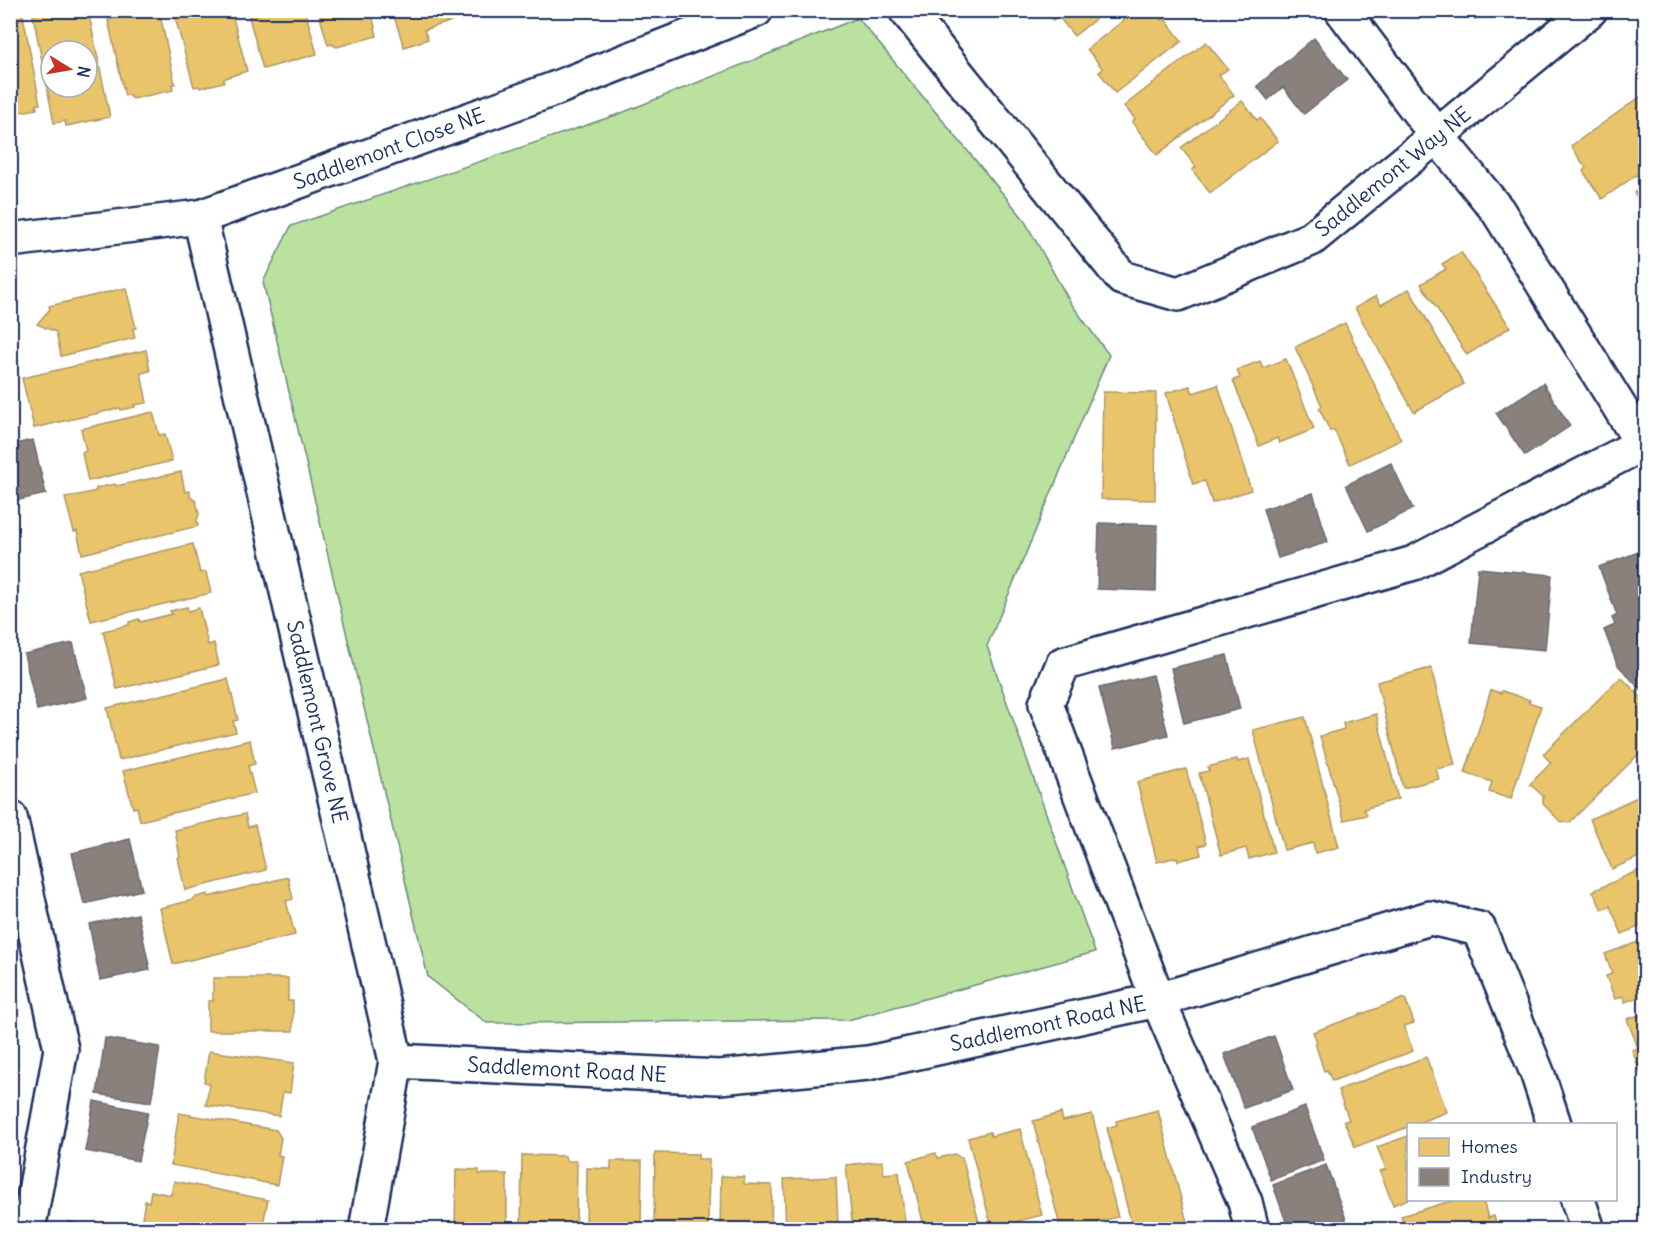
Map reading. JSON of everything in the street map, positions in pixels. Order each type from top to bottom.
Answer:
[{"type":"street","name":"Saddlemont Close NE","points":[[10,240],[200,217],[554,89],[756,10]]},
{"type":"street","name":"Saddlemont Way NE","points":[[906,10],[1122,278],[1178,294],[1311,239],[1590,10]]},
{"type":"street","points":[[1252,1230],[1245,1202],[1158,1000],[1046,704],[1063,664],[1414,563],[1644,447],[1498,211],[1437,136],[1342,10]]},
{"type":"street","name":"Saddlemont Grove NE","points":[[200,217],[396,1061],[366,1230]]},
{"type":"street","points":[[10,817],[61,1049],[28,1230]]},
{"type":"street","name":"Saddlemont Road NE","points":[[396,1061],[718,1077],[868,1063],[1158,1000],[1430,918],[1479,929],[1538,1075],[1553,1123]]},
{"type":"street","points":[[1578,1201],[1588,1230]]},
{"type":"green space","points":[[858,18],[1023,218],[1070,302],[1109,355],[987,646],[1095,952],[848,1020],[487,1023],[428,977],[263,282],[291,226],[619,114]]},
{"type":"building: Homes","points":[[10,10],[22,10],[40,104],[36,105],[37,109],[10,114]]},
{"type":"building: Homes","points":[[32,10],[88,10],[94,39],[39,39],[39,46]]},
{"type":"building: Homes","points":[[146,10],[159,10],[175,84],[172,84],[173,90],[133,99],[128,95],[125,96],[108,20]]},
{"type":"building: Homes","points":[[173,10],[231,10],[247,71],[228,77],[224,79],[224,82],[200,88],[199,86],[194,87]]},
{"type":"building: Homes","points":[[247,10],[305,10],[317,54],[263,69]]},
{"type":"building: Homes","points":[[318,10],[371,10],[377,36],[337,47],[328,45]]},
{"type":"building: Homes","points":[[392,10],[457,10],[459,19],[424,30],[428,39],[404,47]]},
{"type":"building: Homes","points":[[1045,10],[1107,10],[1074,36],[1058,16],[1053,20]]},
{"type":"building: Homes","points":[[1137,10],[1155,10],[1182,41],[1115,93],[1099,72],[1103,69],[1087,49]]},
{"type":"building: Homes","points":[[1469,10],[1487,10],[1475,19]]},
{"type":"building: Homes","points":[[1206,42],[1228,69],[1219,75],[1234,95],[1157,155],[1132,122],[1135,119],[1124,106]]},
{"type":"building: Homes","points":[[99,64],[110,117],[66,126],[65,121],[54,123],[49,99],[99,99]]},
{"type":"building: Homes","points":[[1640,97],[1646,104],[1646,168],[1602,199],[1583,171],[1586,168],[1571,146]]},
{"type":"building: Homes","points":[[1242,101],[1257,120],[1260,118],[1278,141],[1210,193],[1192,170],[1196,167],[1181,148]]},
{"type":"building: Homes","points":[[1646,184],[1646,208],[1634,193]]},
{"type":"building: Homes","points":[[1461,252],[1510,327],[1467,355],[1421,284],[1446,269],[1442,264]]},
{"type":"building: Homes","points":[[126,288],[136,328],[133,329],[135,338],[61,356],[56,332],[37,324],[50,309],[49,306]]},
{"type":"building: Homes","points":[[1409,289],[1464,384],[1414,412],[1355,308],[1376,296],[1381,305]]},
{"type":"building: Homes","points":[[1345,323],[1401,440],[1350,464],[1334,430],[1330,431],[1319,408],[1322,406],[1295,347]]},
{"type":"building: Homes","points":[[146,350],[150,371],[141,373],[147,403],[34,428],[22,378]]},
{"type":"building: Homes","points":[[1286,359],[1314,429],[1279,443],[1277,438],[1259,446],[1233,380],[1240,378],[1237,370],[1260,361],[1263,368]]},
{"type":"building: Homes","points":[[1218,385],[1251,490],[1212,503],[1205,481],[1193,484],[1166,393],[1190,386],[1193,393]]},
{"type":"building: Homes","points":[[1103,392],[1156,393],[1155,500],[1101,499]]},
{"type":"building: Homes","points":[[153,412],[159,435],[165,434],[172,461],[88,481],[82,453],[86,451],[81,429]]},
{"type":"building: Homes","points":[[181,472],[185,492],[190,491],[190,497],[196,501],[199,514],[198,526],[82,554],[77,531],[74,532],[65,498],[96,491],[96,488]]},
{"type":"building: Homes","points":[[193,544],[200,573],[206,572],[211,593],[91,621],[78,571]]},
{"type":"building: Homes","points":[[187,607],[188,611],[199,608],[208,645],[214,643],[219,665],[117,689],[103,631],[129,625],[129,622],[139,619],[140,622],[172,614],[170,611]]},
{"type":"building: Homes","points":[[1431,668],[1455,765],[1436,769],[1439,779],[1403,788],[1377,682]]},
{"type":"building: Homes","points":[[1621,677],[1646,702],[1646,747],[1569,823],[1560,821],[1543,804],[1543,796],[1530,784],[1551,763],[1543,754]]},
{"type":"building: Homes","points":[[228,679],[238,720],[233,721],[236,732],[119,760],[107,708]]},
{"type":"building: Homes","points":[[1491,690],[1501,693],[1502,691],[1541,706],[1511,799],[1489,792],[1492,782],[1465,773]]},
{"type":"building: Homes","points":[[1376,714],[1398,799],[1364,809],[1367,815],[1344,820],[1320,736],[1344,729],[1343,723]]},
{"type":"building: Homes","points":[[1305,717],[1339,847],[1315,853],[1313,843],[1284,850],[1253,730]]},
{"type":"building: Homes","points":[[250,740],[255,764],[248,766],[255,793],[140,821],[137,807],[133,808],[123,771]]},
{"type":"building: Homes","points":[[1237,759],[1238,762],[1249,759],[1274,852],[1249,859],[1246,848],[1221,855],[1199,773],[1209,771],[1208,767]]},
{"type":"building: Homes","points":[[1186,769],[1206,844],[1199,846],[1201,855],[1178,861],[1177,857],[1157,862],[1137,782]]},
{"type":"building: Homes","points":[[1646,793],[1646,854],[1612,869],[1590,819]]},
{"type":"building: Homes","points":[[245,814],[248,827],[255,825],[266,870],[185,890],[175,830]]},
{"type":"building: Homes","points":[[1646,867],[1646,924],[1622,934],[1610,906],[1602,910],[1593,891]]},
{"type":"building: Homes","points":[[288,877],[293,899],[286,901],[295,935],[173,964],[160,908],[208,894],[208,897]]},
{"type":"building: Homes","points":[[1646,939],[1646,994],[1625,1002],[1623,996],[1615,999],[1606,976],[1612,974],[1605,954]]},
{"type":"building: Homes","points":[[213,978],[288,978],[288,1001],[293,1001],[293,1031],[208,1031],[208,1001],[213,1001]]},
{"type":"building: Homes","points":[[1405,998],[1414,1023],[1404,1026],[1413,1051],[1332,1081],[1327,1070],[1324,1071],[1313,1032]]},
{"type":"building: Homes","points":[[1646,1013],[1646,1070],[1640,1072],[1632,1050],[1638,1048],[1627,1019]]},
{"type":"building: Homes","points":[[209,1051],[294,1063],[290,1093],[283,1092],[279,1116],[206,1105],[209,1083],[204,1082]]},
{"type":"building: Homes","points":[[1426,1057],[1447,1112],[1418,1123],[1407,1123],[1407,1127],[1355,1147],[1344,1121],[1349,1120],[1338,1090]]},
{"type":"building: Homes","points":[[1158,1110],[1189,1230],[1133,1230],[1107,1128],[1117,1125],[1116,1121]]},
{"type":"building: Homes","points":[[179,1113],[276,1130],[281,1138],[278,1155],[282,1156],[277,1185],[171,1165]]},
{"type":"building: Homes","points":[[1061,1113],[1063,1121],[1092,1114],[1118,1217],[1097,1222],[1098,1230],[1061,1230],[1033,1121]]},
{"type":"building: Homes","points":[[1020,1129],[1042,1215],[992,1228],[968,1138],[990,1132],[991,1136]]},
{"type":"building: Homes","points":[[1407,1136],[1407,1199],[1393,1205],[1380,1171],[1386,1169],[1377,1147]]},
{"type":"building: Homes","points":[[655,1153],[698,1154],[698,1159],[709,1159],[708,1230],[654,1230]]},
{"type":"building: Homes","points":[[936,1153],[938,1158],[955,1154],[962,1157],[980,1226],[966,1230],[925,1230],[908,1161]]},
{"type":"building: Homes","points":[[522,1155],[565,1156],[566,1161],[577,1161],[576,1230],[521,1230]]},
{"type":"building: Homes","points":[[611,1161],[642,1161],[641,1230],[586,1230],[587,1168],[611,1169]]},
{"type":"building: Homes","points":[[882,1161],[884,1174],[899,1172],[906,1230],[853,1230],[846,1165]]},
{"type":"building: Homes","points":[[456,1169],[479,1170],[479,1174],[507,1174],[507,1230],[455,1230]]},
{"type":"building: Homes","points":[[721,1176],[744,1177],[744,1184],[772,1185],[771,1230],[720,1230]]},
{"type":"building: Homes","points":[[836,1177],[838,1225],[841,1225],[841,1230],[786,1230],[784,1179]]},
{"type":"building: Homes","points":[[174,1181],[268,1200],[263,1224],[256,1223],[255,1230],[154,1230],[145,1228],[146,1219],[142,1218],[145,1201],[149,1202],[151,1191],[171,1195]]},
{"type":"building: Homes","points":[[1451,1201],[1483,1201],[1488,1218],[1494,1216],[1498,1230],[1405,1230],[1401,1216]]},
{"type":"building: Industry","points":[[1314,38],[1347,80],[1304,114],[1283,87],[1268,100],[1257,86]]},
{"type":"building: Industry","points":[[1543,383],[1570,426],[1525,456],[1496,413]]},
{"type":"building: Industry","points":[[33,440],[46,494],[10,502],[10,445]]},
{"type":"building: Industry","points":[[1391,463],[1413,509],[1368,531],[1346,485]]},
{"type":"building: Industry","points":[[1313,493],[1328,542],[1278,558],[1263,509]]},
{"type":"building: Industry","points":[[1099,523],[1157,525],[1156,591],[1097,589]]},
{"type":"building: Industry","points":[[1646,549],[1646,687],[1640,689],[1617,664],[1604,630],[1615,625],[1612,618],[1617,615],[1599,567]]},
{"type":"building: Industry","points":[[1478,568],[1552,575],[1545,650],[1471,643]]},
{"type":"building: Industry","points":[[73,643],[87,698],[37,710],[24,654]]},
{"type":"building: Industry","points":[[1227,655],[1240,709],[1184,723],[1171,668]]},
{"type":"building: Industry","points":[[1153,675],[1168,735],[1115,748],[1099,688]]},
{"type":"building: Industry","points":[[130,839],[142,890],[84,904],[72,853]]},
{"type":"building: Industry","points":[[138,914],[150,970],[100,980],[89,924]]},
{"type":"building: Industry","points":[[1274,1036],[1293,1090],[1244,1108],[1224,1054]]},
{"type":"building: Industry","points":[[105,1038],[160,1047],[151,1102],[97,1094]]},
{"type":"building: Industry","points":[[10,1083],[16,1084],[10,1112]]},
{"type":"building: Industry","points":[[94,1101],[148,1112],[138,1161],[85,1151]]},
{"type":"building: Industry","points":[[1305,1107],[1324,1160],[1271,1180],[1252,1127]]},
{"type":"building: Industry","points":[[1326,1165],[1347,1222],[1326,1230],[1289,1230],[1273,1185]]},
{"type":"building: Industry","points":[[69,1222],[105,1230],[67,1230]]}]
